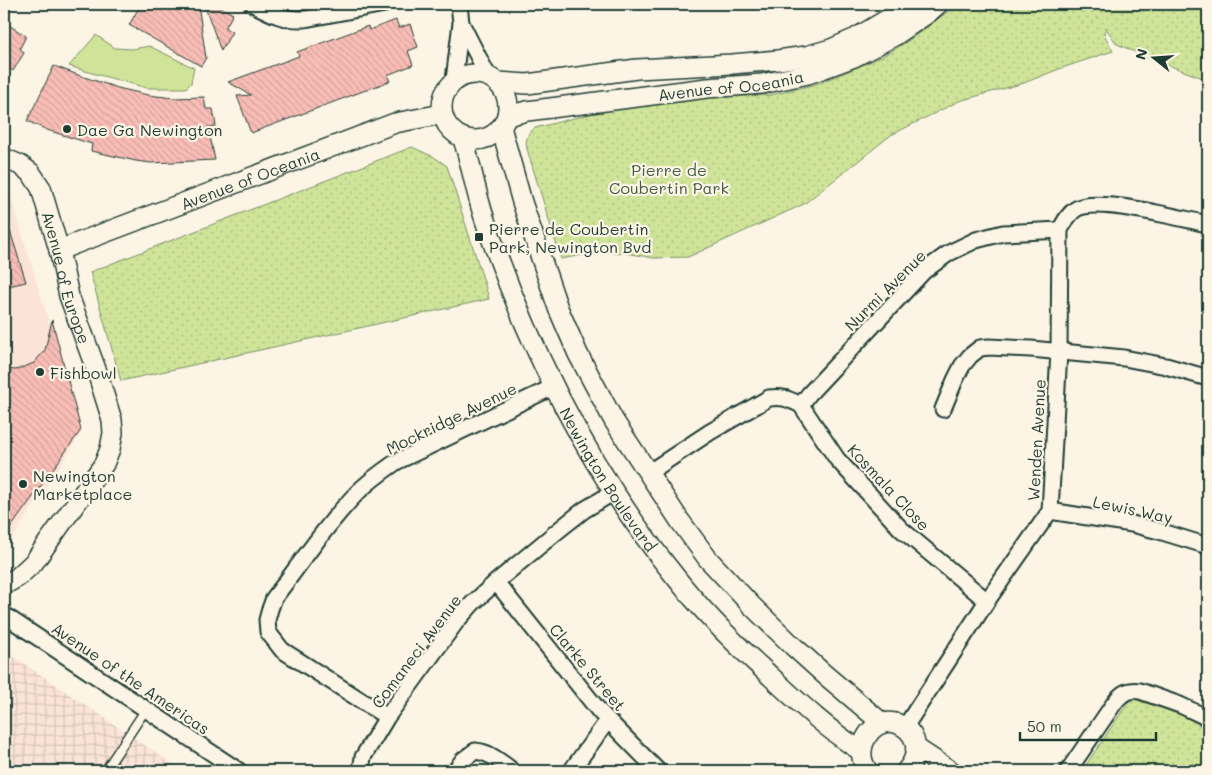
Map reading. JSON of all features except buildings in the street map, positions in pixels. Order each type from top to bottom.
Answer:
[{"type":"street","points":[[253,4],[279,17],[292,20],[385,4]]},
{"type":"street","points":[[454,80],[461,22],[459,4]]},
{"type":"street","name":"Avenue of Oceania","points":[[493,79],[527,84],[637,70],[760,62],[806,56],[830,49],[856,38],[912,4]]},
{"type":"street","name":"Avenue of Oceania","points":[[504,122],[526,111],[707,88],[762,84],[808,74],[854,57],[896,35],[938,4]]},
{"type":"street","points":[[461,22],[493,79],[502,87],[507,98],[508,110],[504,122],[494,135],[474,141],[463,139],[456,135],[445,122],[442,114],[441,107],[444,92],[454,80],[462,76],[480,74],[493,79]]},
{"type":"street","name":"Avenue of Oceania","points":[[58,250],[395,123],[442,114]]},
{"type":"street","name":"Newington Boulevard","points":[[504,122],[522,202],[558,308],[578,354],[614,421],[680,521],[708,559],[793,646],[882,722]]},
{"type":"street","name":"Newington Boulevard","points":[[463,139],[486,222],[529,334],[553,387],[614,492],[674,576],[729,637],[788,693],[861,751]]},
{"type":"street","name":"Avenue of Europe","points":[[4,158],[20,165],[31,173],[41,188],[69,296],[97,372],[112,420],[113,433],[110,449],[104,464],[34,562],[18,577],[4,585]]},
{"type":"street","points":[[1060,230],[1067,218],[1076,209],[1097,205],[1116,206],[1208,224]]},
{"type":"street","name":"Wenden Avenue","points":[[905,727],[987,601],[1050,511],[1058,352],[1060,230]]},
{"type":"street","name":"Nurmi Avenue","points":[[801,405],[809,394],[924,271],[938,260],[976,240],[1003,233],[1060,230]]},
{"type":"street","points":[[943,408],[962,366],[980,348],[1031,349],[1124,358],[1166,366],[1208,378]]},
{"type":"street","name":"Mockridge Avenue","points":[[387,717],[282,650],[268,632],[267,620],[274,598],[338,514],[378,474],[396,462],[553,387]]},
{"type":"street","points":[[648,473],[710,432],[769,398],[787,398],[801,405]]},
{"type":"street","name":"Kosmala Close","points":[[801,405],[838,458],[901,529],[987,601]]},
{"type":"street","name":"Comaneci Avenue","points":[[361,771],[363,757],[387,717],[456,622],[473,603],[584,510],[614,492]]},
{"type":"street","name":"Lewis Way","points":[[1050,511],[1132,524],[1208,546]]},
{"type":"street","name":"Clarke Street","points":[[496,582],[600,712],[658,771]]},
{"type":"street","name":"Avenue of the Americas","points":[[6,620],[146,709],[238,771]]},
{"type":"street","points":[[1068,771],[1115,702],[1128,691],[1140,691],[1180,705],[1208,718]]},
{"type":"street","points":[[571,771],[608,720]]},
{"type":"street","points":[[868,771],[863,764],[861,751],[868,734],[882,722],[895,723],[905,727],[913,736],[916,748],[914,760],[906,771]]},
{"type":"street","points":[[916,748],[950,771]]},
{"type":"street","points":[[455,771],[463,760],[475,751],[489,754],[509,768]]},
{"type":"lane","points":[[105,771],[146,709]]},
{"type":"shaded area","name":"Newington Marketplace","points":[[4,187],[9,190],[82,432],[4,551]]},
{"type":"shaded area","points":[[4,650],[183,771],[4,771]]},
{"type":"green space","name":"Pierre de Coubertin Park","points":[[958,4],[1208,4],[1208,80],[1117,44],[1105,27],[1104,34],[1113,51],[1024,83],[959,101],[891,135],[804,204],[688,257],[654,258],[625,253],[600,252],[561,259],[527,149],[527,137],[535,128],[641,101],[771,95],[813,85],[883,56],[908,41]]},
{"type":"green space","points":[[96,35],[115,48],[133,49],[149,46],[194,68],[191,83],[186,88],[147,88],[69,66]]},
{"type":"green space","points":[[412,147],[434,157],[447,166],[489,299],[121,381],[90,272]]},
{"type":"green space","points":[[1131,698],[1181,714],[1208,730],[1208,771],[1082,771]]},
{"type":"place","name":"Dae Ga Newington","points":[[67,129]]},
{"type":"place","name":"Pierre de Coubertin Park, Newington Bvd","points":[[479,237]]},
{"type":"place","name":"Fishbowl","points":[[40,372]]},
{"type":"place","name":"Newington Marketplace","points":[[23,484]]}]
